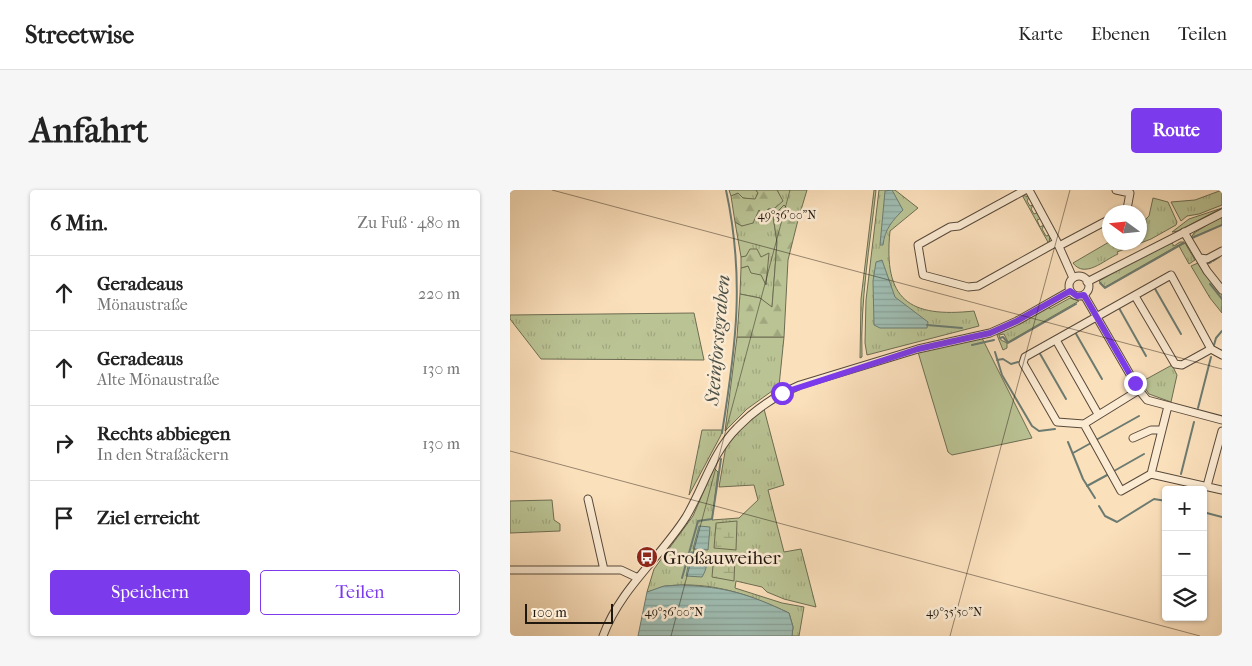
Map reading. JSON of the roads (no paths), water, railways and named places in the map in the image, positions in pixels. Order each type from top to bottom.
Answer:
[{"type":"street","points":[[1116,190],[1130,193],[1128,205]]},
{"type":"street","points":[[1073,278],[1058,244],[1031,191],[959,226],[950,227],[918,245],[923,275],[968,287],[978,286],[1058,244],[1102,223]]},
{"type":"street","points":[[1087,282],[1222,213]]},
{"type":"street","points":[[1184,232],[1221,288]]},
{"type":"street","points":[[1200,258],[1207,259],[1222,251]]},
{"type":"street","points":[[1139,390],[1084,424],[1056,422],[1024,366],[1025,357],[1171,275],[1212,349],[1222,355]]},
{"type":"street","points":[[1073,278],[1081,277],[1087,282],[1088,288],[1084,295]]},
{"type":"street","points":[[1073,278],[1069,285],[1070,291],[1077,296],[1084,295]]},
{"type":"street","points":[[603,636],[614,611],[686,517],[725,442],[749,417],[782,393],[882,360],[990,333],[1017,321],[1070,291]]},
{"type":"street","points":[[1084,295],[1139,390],[1147,400],[1222,420]]},
{"type":"street","points":[[1135,296],[1175,364],[1182,365],[1212,349]]},
{"type":"street","points":[[1056,340],[1098,414]]},
{"type":"street","points":[[1151,474],[1168,406]]},
{"type":"street","points":[[1084,424],[1121,491],[1151,474],[1222,490]]},
{"type":"street","points":[[1133,438],[1152,430],[1161,430]]},
{"type":"street","points":[[1207,486],[1222,430]]},
{"type":"street","points":[[588,499],[604,570]]},
{"type":"street","points":[[510,570],[625,571],[638,578]]},
{"type":"water","points":[[892,190],[903,210],[885,234],[883,245],[880,245],[885,191]]},
{"type":"water","points":[[882,260],[895,297],[928,322],[927,328],[880,328],[874,325],[873,281],[876,262]]},
{"type":"water","points":[[699,526],[710,527],[708,550],[693,549]]},
{"type":"water","points":[[691,552],[705,553],[707,559],[705,572],[702,577],[686,576]]},
{"type":"water","points":[[681,585],[724,590],[749,596],[775,606],[789,613],[793,627],[792,636],[638,636],[647,592],[664,586]]},
{"type":"waterway","name":"Steinforstgraben","points":[[722,433],[731,371],[737,283],[732,222],[726,190]]},
{"type":"waterway","points":[[1192,238],[1222,225]]},
{"type":"waterway","points":[[1100,283],[1105,288],[1184,243]]},
{"type":"waterway","points":[[1213,261],[1219,257]]},
{"type":"waterway","points":[[1210,284],[1222,299]]},
{"type":"waterway","points":[[1154,287],[1181,334]]},
{"type":"waterway","points":[[1000,338],[1003,337],[1008,343],[1076,304]]},
{"type":"waterway","points":[[1119,308],[1146,356]]},
{"type":"waterway","points":[[927,325],[962,328]]},
{"type":"waterway","points":[[1214,345],[1216,338],[1222,331]]},
{"type":"waterway","points":[[1075,332],[1102,379]]},
{"type":"waterway","points":[[972,345],[994,340]]},
{"type":"waterway","points":[[995,352],[1002,375],[1032,426],[1039,431],[1055,429]]},
{"type":"waterway","points":[[1039,352],[1066,399]]},
{"type":"waterway","points":[[1198,408],[1211,357]]},
{"type":"waterway","points":[[997,360],[1003,359],[1011,364],[1018,362]]},
{"type":"waterway","points":[[1096,440],[1139,416]]},
{"type":"waterway","points":[[1181,474],[1194,422]]},
{"type":"waterway","points":[[1068,442],[1083,479],[1095,498]]},
{"type":"waterway","points":[[1073,453],[1091,443]]},
{"type":"waterway","points":[[1114,471],[1144,454]]},
{"type":"waterway","name":"Steinforstgraben","points":[[682,578],[698,521],[712,519],[721,459]]},
{"type":"waterway","points":[[1087,486],[1109,474]]},
{"type":"waterway","points":[[1099,506],[1105,516],[1117,522],[1154,499],[1162,500]]},
{"type":"waterway","points":[[1207,513],[1222,517]]},
{"type":"place","name":"Großauweiher","points":[[647,557]]}]
